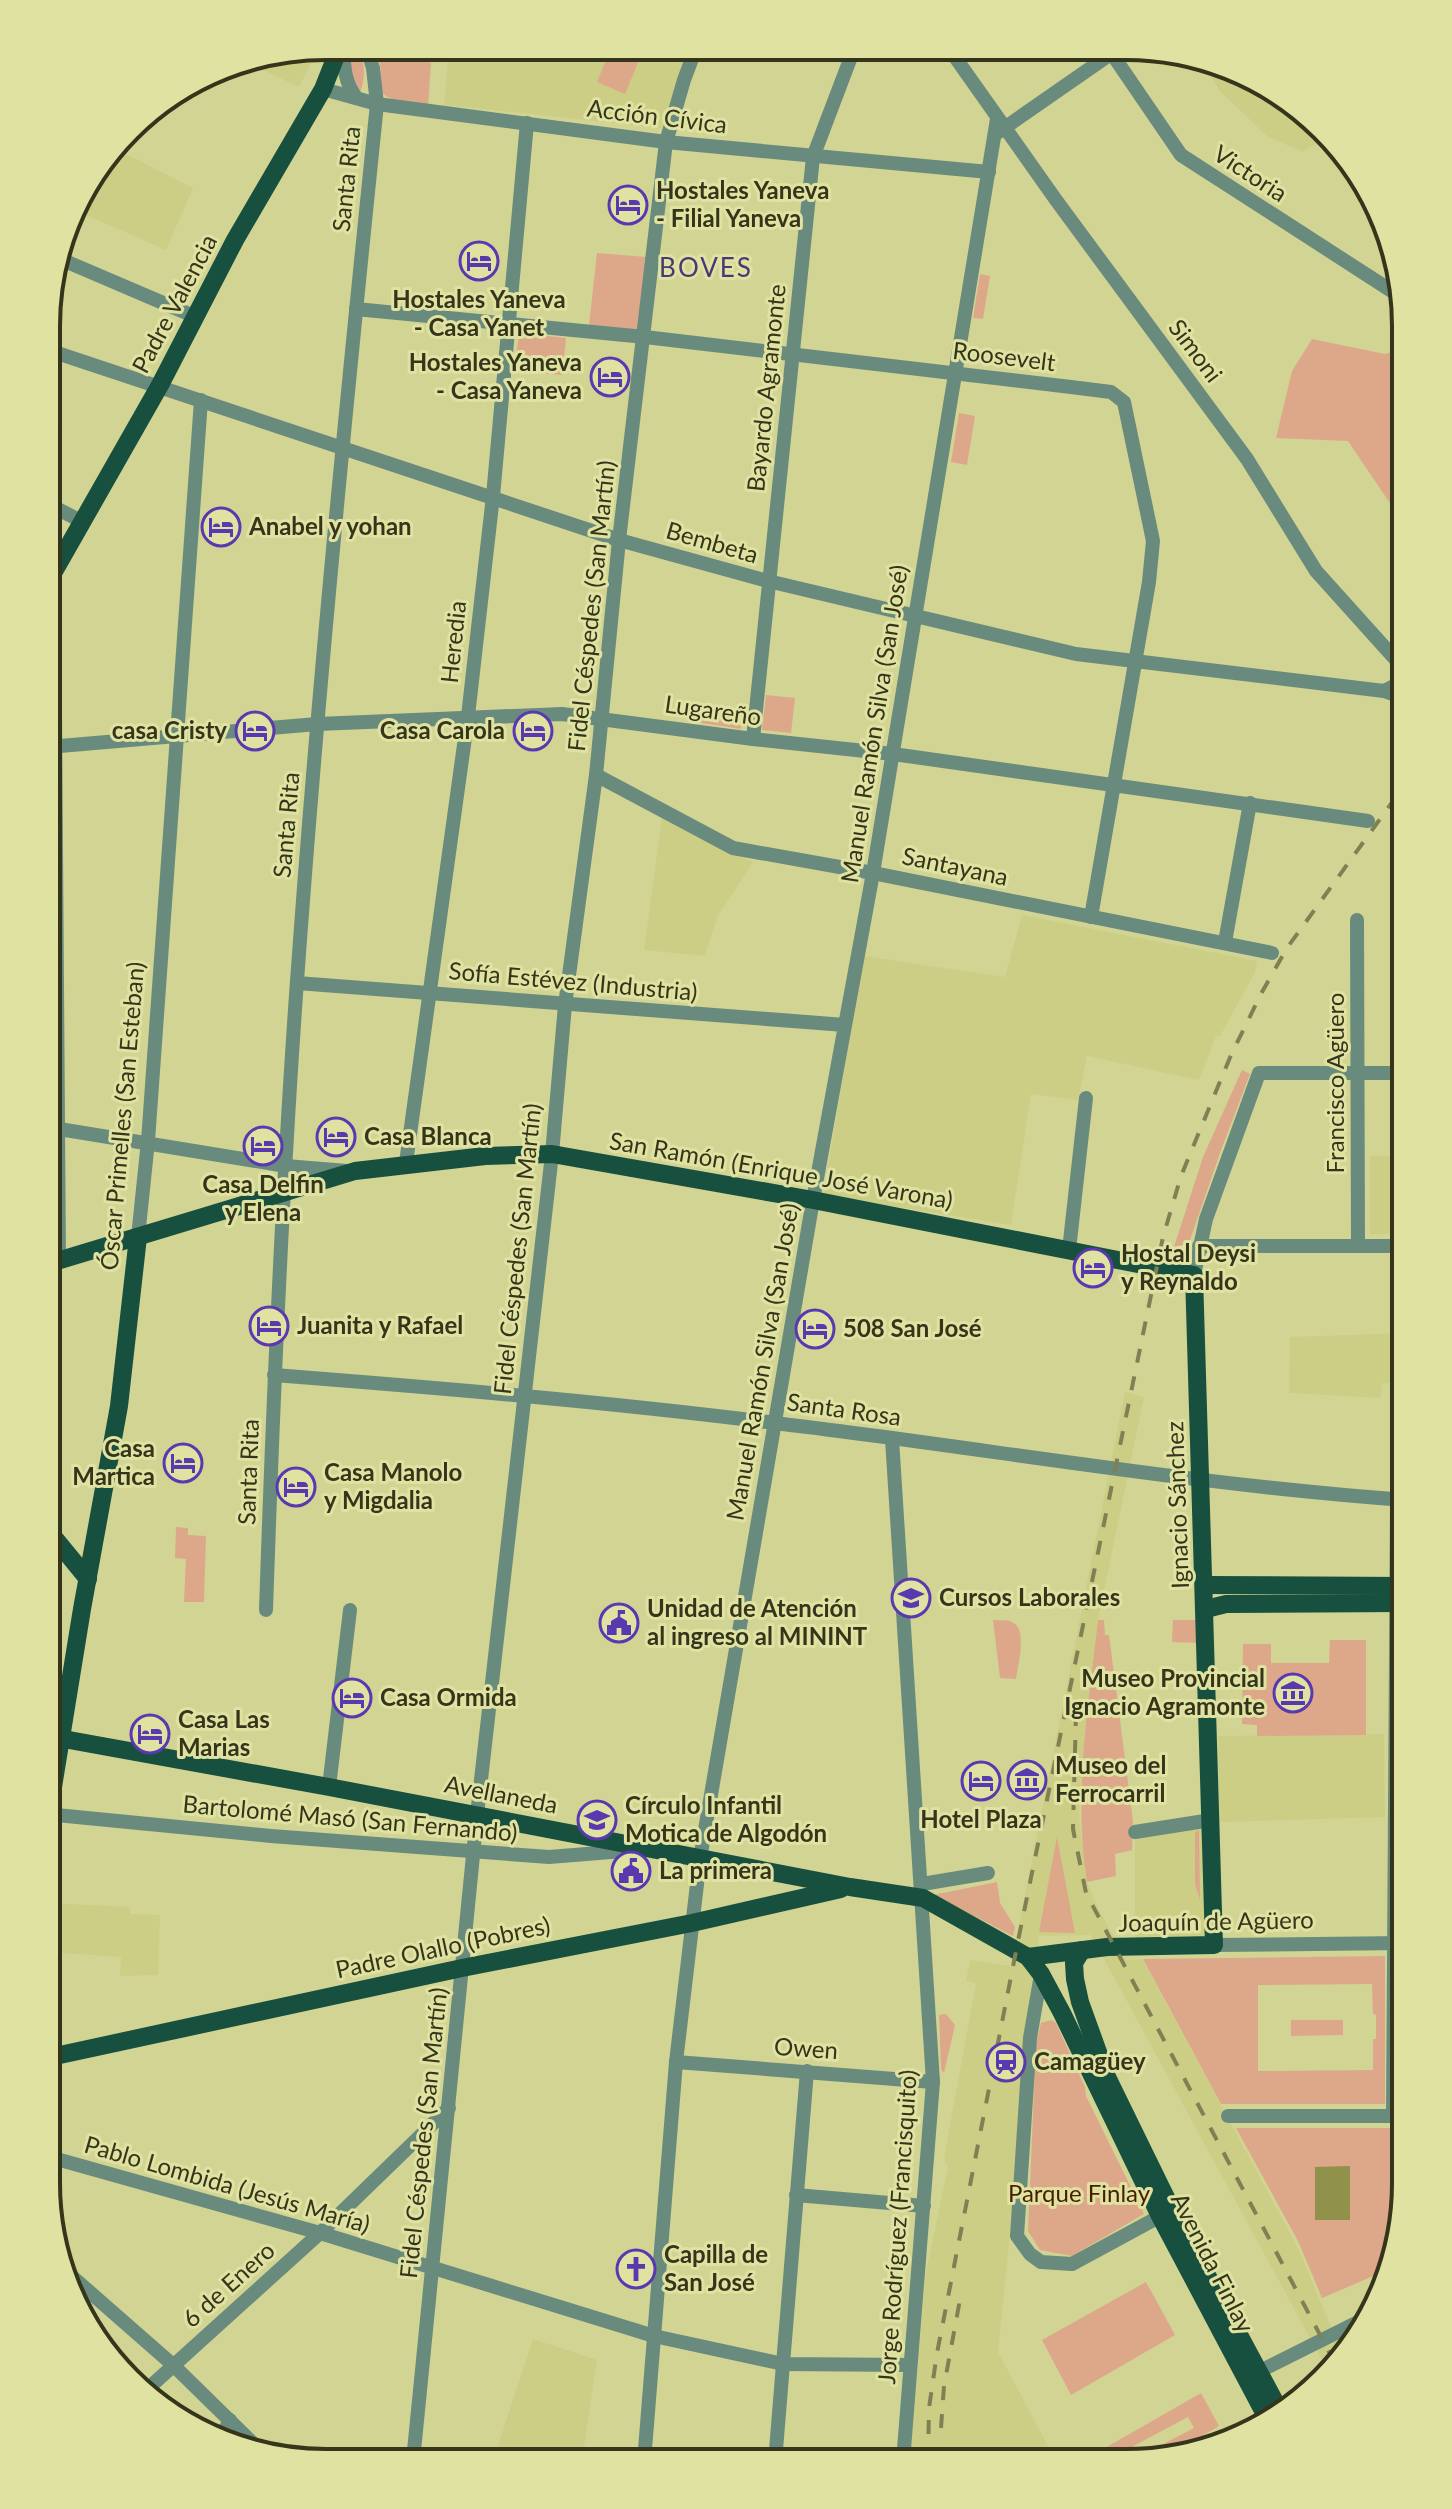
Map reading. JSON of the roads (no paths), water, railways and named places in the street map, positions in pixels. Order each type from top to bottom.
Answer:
[{"type":"main road","name":"Padre Valencia","points":[[60,561],[160,385],[235,240],[323,89],[335,61]]},
{"type":"main road","name":"San Ramón (Enrique José Varona)","points":[[60,1260],[355,1171],[485,1156],[552,1154],[813,1200],[1194,1275]]},
{"type":"main road","name":"Óscar Primelles (San Esteban)","points":[[60,1706],[88,1579],[119,1406],[138,1237]]},
{"type":"main road","name":"Ignacio Sánchez","points":[[1194,1275],[1214,1945]]},
{"type":"main road","points":[[60,1545],[88,1579]]},
{"type":"main road","points":[[1205,1585],[1226,1596],[1391,1594]]},
{"type":"main road","points":[[1206,1609],[1226,1596]]},
{"type":"main road","name":"Avellaneda","points":[[60,1739],[329,1787],[850,1887],[923,1891],[1028,1957]]},
{"type":"main road","name":"Padre Olallo (Pobres)","points":[[60,2055],[850,1887]]},
{"type":"main road","name":"Joaquín de Agüero","points":[[1028,1957],[1107,1947],[1214,1945]]},
{"type":"main road","name":"Avenida Finlay","points":[[1082,1950],[1074,1963],[1080,2002],[1107,2077],[1162,2205]]},
{"type":"main road","name":"Avenida Finlay","points":[[1028,1957],[1041,1974],[1252,2370],[1274,2403]]},
{"type":"main road","name":"Avenida Finlay","points":[[1252,2370],[1265,2409]]},
{"type":"street","name":"Bayardo Agramonte","points":[[753,739],[813,157],[850,60]]},
{"type":"street","name":"Simoni","points":[[956,60],[999,127],[1247,459],[1316,571],[1392,655]]},
{"type":"street","points":[[999,127],[1100,60]]},
{"type":"street","name":"Victoria","points":[[1117,60],[1181,155],[1389,289]]},
{"type":"street","points":[[343,61],[349,88],[356,97]]},
{"type":"street","name":"Santa Rita","points":[[266,1610],[274,1375],[297,983],[342,448],[377,104],[371,61]]},
{"type":"street","name":"Fidel Céspedes (San Martín)","points":[[414,2449],[473,1853],[552,1154],[565,1005],[596,775],[619,540],[666,142],[691,61]]},
{"type":"street","name":"Acción Cívica","points":[[323,89],[377,104],[666,142],[989,172]]},
{"type":"street","name":"Heredia","points":[[406,1163],[468,716],[493,496],[527,123]]},
{"type":"street","name":"Manuel Ramón Silva (San José)","points":[[645,2449],[676,2062],[700,1859],[813,1200],[873,873],[999,127]]},
{"type":"street","points":[[68,262],[196,317]]},
{"type":"street","name":"Roosevelt","points":[[356,309],[645,337],[1111,392],[1124,402],[1153,541],[1149,582],[1091,917]]},
{"type":"street","name":"Bembeta","points":[[60,354],[619,540],[768,581],[1076,654],[1392,694]]},
{"type":"street","name":"Óscar Primelles (San Esteban)","points":[[138,1237],[148,1141],[201,400]]},
{"type":"street","points":[[60,510],[83,522]]},
{"type":"street","points":[[1384,691],[1392,687]]},
{"type":"street","name":"Lugareño","points":[[60,746],[317,724],[562,714],[893,754],[1368,821]]},
{"type":"street","name":"Santayana","points":[[596,775],[733,848],[1272,953]]},
{"type":"street","points":[[1225,942],[1250,803]]},
{"type":"street","name":"Francisco Agüero","points":[[1357,920],[1358,1246]]},
{"type":"street","name":"Sofía Estévez (Industria)","points":[[297,983],[845,1025]]},
{"type":"street","name":"Ignacio Sánchez","points":[[1194,1275],[1206,1219],[1259,1073],[1359,1073]]},
{"type":"street","points":[[1359,1073],[1392,1073]]},
{"type":"street","points":[[1069,1250],[1086,1098]]},
{"type":"street","points":[[60,1128],[286,1166],[355,1171]]},
{"type":"street","points":[[1199,1246],[1392,1246]]},
{"type":"street","name":"Santa Rosa","points":[[274,1375],[524,1395],[1391,1499]]},
{"type":"street","name":"Jorge Rodríguez (Francisquito)","points":[[892,1439],[933,2082],[904,2449]]},
{"type":"street","points":[[329,1787],[350,1610]]},
{"type":"street","name":"Bartolomé Masó (San Fernando)","points":[[60,1820],[549,1857],[651,1849]]},
{"type":"street","points":[[1135,1832],[1211,1820]]},
{"type":"street","points":[[923,1891],[988,1873]]},
{"type":"street","name":"Joaquín de Agüero","points":[[1214,1945],[1391,1943]]},
{"type":"street","points":[[1041,1974],[1029,2048],[1017,2236],[1030,2254],[1041,2262],[1072,2264],[1162,2205]]},
{"type":"street","points":[[1034,2016],[1045,2006],[1055,2007],[1062,2013]]},
{"type":"street","name":"Owen","points":[[676,2062],[933,2082]]},
{"type":"street","points":[[776,2449],[807,2071]]},
{"type":"street","name":"6 de Enero","points":[[153,2384],[320,2233],[449,2108]]},
{"type":"street","points":[[1228,2116],[1391,2116]]},
{"type":"street","name":"Pablo Lombida (Jesús María)","points":[[60,2160],[320,2233],[654,2336],[783,2364],[909,2365]]},
{"type":"street","points":[[796,2195],[924,2206]]},
{"type":"street","points":[[79,2283],[173,2365],[246,2436]]},
{"type":"street","points":[[1252,2370],[1350,2325]]},
{"type":"street","points":[[225,2429],[230,2420]]},
{"type":"railway","points":[[928,2449],[929,2408],[937,2353],[1163,1237],[1181,1176],[1231,1055],[1262,992],[1287,948],[1392,803]]},
{"type":"railway","points":[[1076,1712],[1073,1829],[1086,1893],[1330,2353]]},
{"type":"railway","points":[[941,2428],[944,2386],[961,2294]]},
{"type":"place","name":"Hostales Yaneva - Filial Yaneva","points":[[628,205]]},
{"type":"place","name":"Hostales Yaneva - Casa Yanet","points":[[479,261]]},
{"type":"place","name":"Hostales Yaneva - Casa Yaneva","points":[[610,377]]},
{"type":"place","name":"Anabel y yohan","points":[[221,527]]},
{"type":"place","name":"casa Cristy","points":[[255,731]]},
{"type":"place","name":"Casa Carola","points":[[533,731]]},
{"type":"place","name":"Casa Blanca","points":[[336,1137]]},
{"type":"place","name":"Casa Delfin y Elena","points":[[263,1146]]},
{"type":"place","name":"Hostal Deysi y Reynaldo","points":[[1093,1268]]},
{"type":"place","name":"Juanita y Rafael","points":[[269,1326]]},
{"type":"place","name":"508 San José","points":[[815,1329]]},
{"type":"place","name":"Casa Martica","points":[[183,1463]]},
{"type":"place","name":"Casa Manolo y Migdalia","points":[[296,1487]]},
{"type":"place","name":"Cursos Laborales","points":[[911,1598]]},
{"type":"place","name":"Unidad de Atención al ingreso al MININT","points":[[619,1623]]},
{"type":"place","name":"Museo Provincial Ignacio Agramonte","points":[[1293,1693]]},
{"type":"place","name":"Casa Ormida","points":[[352,1698]]},
{"type":"place","name":"Casa Las Marias","points":[[150,1734]]},
{"type":"place","name":"Museo del Ferrocarril","points":[[1027,1780]]},
{"type":"place","name":"Hotel Plaza","points":[[981,1781]]},
{"type":"place","name":"Círculo Infantil Motica de Algodón","points":[[597,1820]]},
{"type":"place","name":"La primera","points":[[631,1871]]},
{"type":"place","name":"Camagüey","points":[[1006,2062]]},
{"type":"place","name":"Capilla de San José","points":[[636,2269]]},
{"type":"district","name":"BOVES","points":[[706,268]]},
{"type":"park label","name":"Parque Finlay","points":[[1079,2194]]}]
